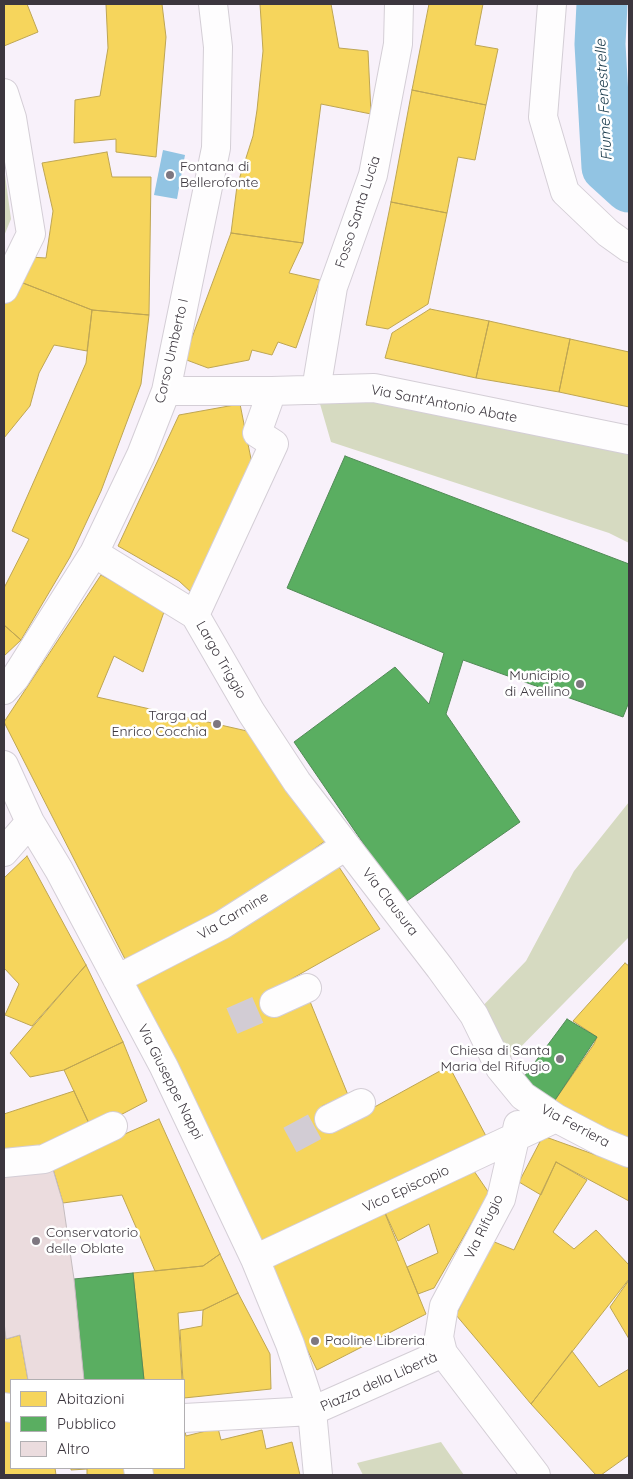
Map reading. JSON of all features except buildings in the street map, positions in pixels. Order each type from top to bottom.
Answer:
[{"type":"street","name":"Corso Umberto I","points":[[4,690],[15,678],[94,553],[141,455],[166,391],[216,148],[218,48],[213,4]]},
{"type":"street","name":"Fosso Santa Lucia","points":[[316,390],[333,287],[373,175],[398,44],[399,4]]},
{"type":"street","points":[[552,4],[543,117],[565,192],[608,233],[629,248]]},
{"type":"street","points":[[4,93],[12,118],[31,234],[4,288]]},
{"type":"street","name":"Via Sant'Antonio Abate","points":[[166,391],[272,391],[374,388],[629,440]]},
{"type":"street","points":[[195,615],[274,444],[256,433],[272,391]]},
{"type":"street","name":"Largo Triggio","points":[[94,553],[195,615],[240,711]]},
{"type":"street","name":"Via Clausura","points":[[240,711],[408,923],[474,1015],[500,1068],[522,1096]]},
{"type":"street","name":"Via Giuseppe Nappi","points":[[4,765],[30,822],[59,870],[164,1067],[255,1259],[290,1344],[312,1411],[318,1475]]},
{"type":"street","points":[[4,852],[30,822]]},
{"type":"street","name":"Via Carmine","points":[[117,979],[222,924],[346,846]]},
{"type":"street","points":[[274,1002],[307,988]]},
{"type":"street","name":"Via Ferriera","points":[[522,1096],[556,1118],[602,1142],[629,1153]]},
{"type":"street","name":"Via Rifugio","points":[[443,1353],[439,1338],[444,1306],[501,1199],[515,1138],[522,1096]]},
{"type":"street","points":[[329,1119],[361,1103]]},
{"type":"street","name":"Vico Episcopio","points":[[255,1259],[556,1118]]},
{"type":"street","points":[[4,1163],[44,1159],[112,1126]]},
{"type":"street","points":[[474,1157],[506,1178]]},
{"type":"street","name":"Piazza della Libertà","points":[[312,1411],[443,1353],[536,1475]]},
{"type":"street","points":[[185,1418],[312,1411]]},
{"type":"green space","points":[[4,167],[11,219],[4,236]]},
{"type":"green space","points":[[316,390],[629,440],[629,543],[609,533],[331,442]]},
{"type":"green space","points":[[629,802],[629,937],[500,1068],[474,1015],[526,961],[574,871]]},
{"type":"green space","points":[[441,1442],[464,1475],[363,1475],[357,1463]]},
{"type":"water","name":"Fontana di Bellerofonte","points":[[163,150],[185,155],[177,199],[154,195]]},
{"type":"waterway","name":"Fiume Fenestrelle","points":[[602,4],[600,44],[607,167],[629,187]]},
{"type":"tunnel","points":[[232,1021],[274,1003]]},
{"type":"tunnel","points":[[290,1140],[329,1119]]},
{"type":"place","name":"Fontana di Bellerofonte","points":[[170,175]]},
{"type":"place","name":"Municipio di Avellino","points":[[580,684]]},
{"type":"place","name":"Targa ad Enrico Cocchia","points":[[217,724]]},
{"type":"place","name":"Chiesa di Santa Maria del Rifugio","points":[[560,1059]]},
{"type":"place","name":"Conservatorio delle Oblate","points":[[36,1241]]},
{"type":"place","name":"Paoline Libreria","points":[[315,1341]]}]
